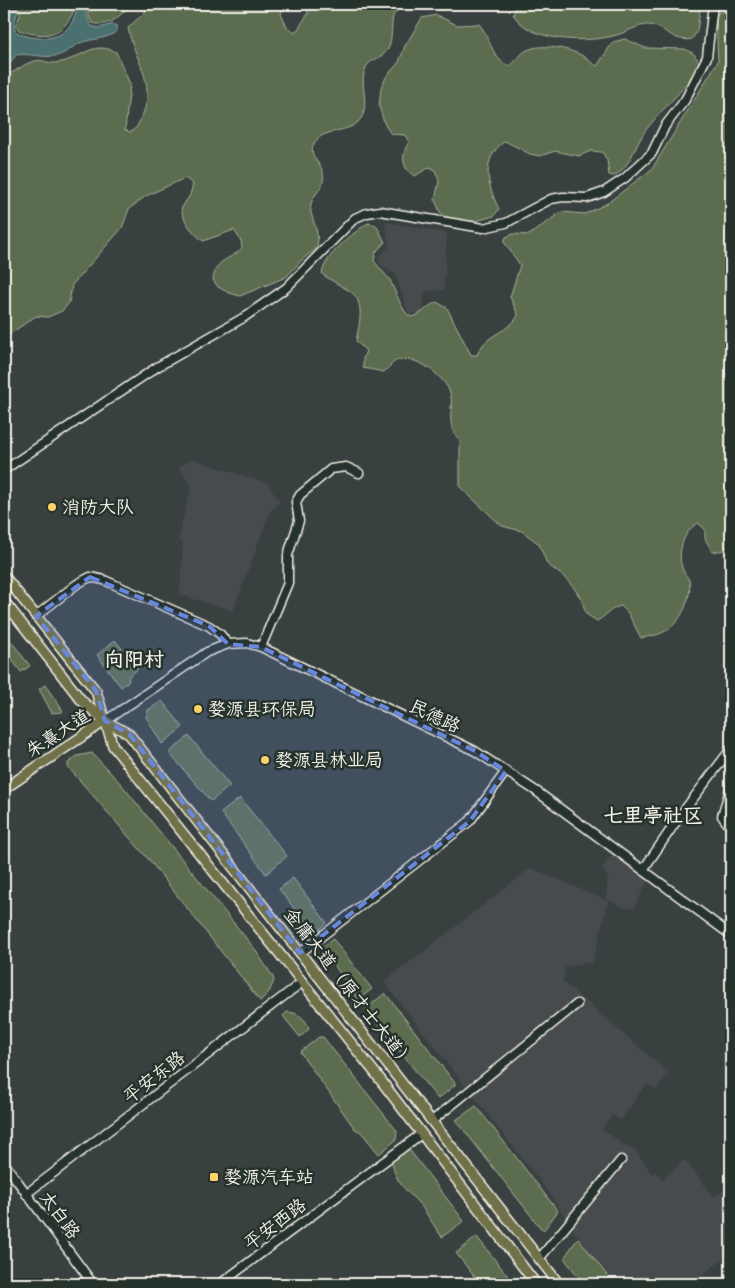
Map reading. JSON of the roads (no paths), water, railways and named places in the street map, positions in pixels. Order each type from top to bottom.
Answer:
[{"type":"main road","name":"金庸大道（原才士大道）","points":[[4,576],[96,691],[113,746],[301,983],[376,1074],[536,1284]]},
{"type":"main road","name":"金庸大道（原才士大道）","points":[[4,601],[82,701],[105,722],[129,734],[559,1284]]},
{"type":"main road","name":"朱熹大道","points":[[4,788],[105,722]]},
{"type":"street","points":[[4,470],[157,367],[244,318],[286,288],[322,253],[344,228],[361,216],[380,211],[484,228],[506,223],[551,199],[563,196],[587,198],[604,192],[625,178],[652,153],[665,126],[686,100],[707,57],[713,4]]},
{"type":"street","points":[[261,647],[288,583],[288,555],[299,520],[296,502],[300,495],[331,469],[346,468],[359,473]]},
{"type":"street","points":[[36,616],[77,584],[90,577],[104,580],[209,626],[220,634],[228,644]]},
{"type":"street","name":"民德路","points":[[105,722],[207,652],[228,644],[247,643],[261,647],[475,751],[506,771],[731,935]]},
{"type":"street","points":[[643,870],[682,813],[731,749]]},
{"type":"street","points":[[300,953],[470,821],[506,771]]},
{"type":"street","points":[[731,786],[722,816],[731,828]]},
{"type":"street","name":"平安东路","points":[[26,1194],[301,983]]},
{"type":"street","points":[[432,1121],[577,1004]]},
{"type":"street","name":"平安西路","points":[[220,1284],[421,1134]]},
{"type":"street","points":[[539,1260],[621,1160]]},
{"type":"street","name":"太白路","points":[[4,1163],[93,1284]]},
{"type":"street","points":[[726,1284],[731,1280]]},
{"type":"water","points":[[79,4],[88,4],[86,14],[91,26],[99,28],[113,24],[117,26],[117,31],[109,36],[80,43],[59,55],[16,55],[10,63],[4,63],[4,20],[8,18],[13,10],[18,11],[14,23],[15,31],[35,38],[49,38],[67,29],[73,20]]},
{"type":"place","name":"消防大队","points":[[52,507]]},
{"type":"place","name":"婺源县环保局","points":[[198,709]]},
{"type":"place","name":"婺源县林业局","points":[[265,760]]},
{"type":"place","name":"婺源汽车站","points":[[214,1177]]},
{"type":"district","name":"向阳村","points":[[134,659]]},
{"type":"district","name":"七里亭社区","points":[[653,815]]}]
